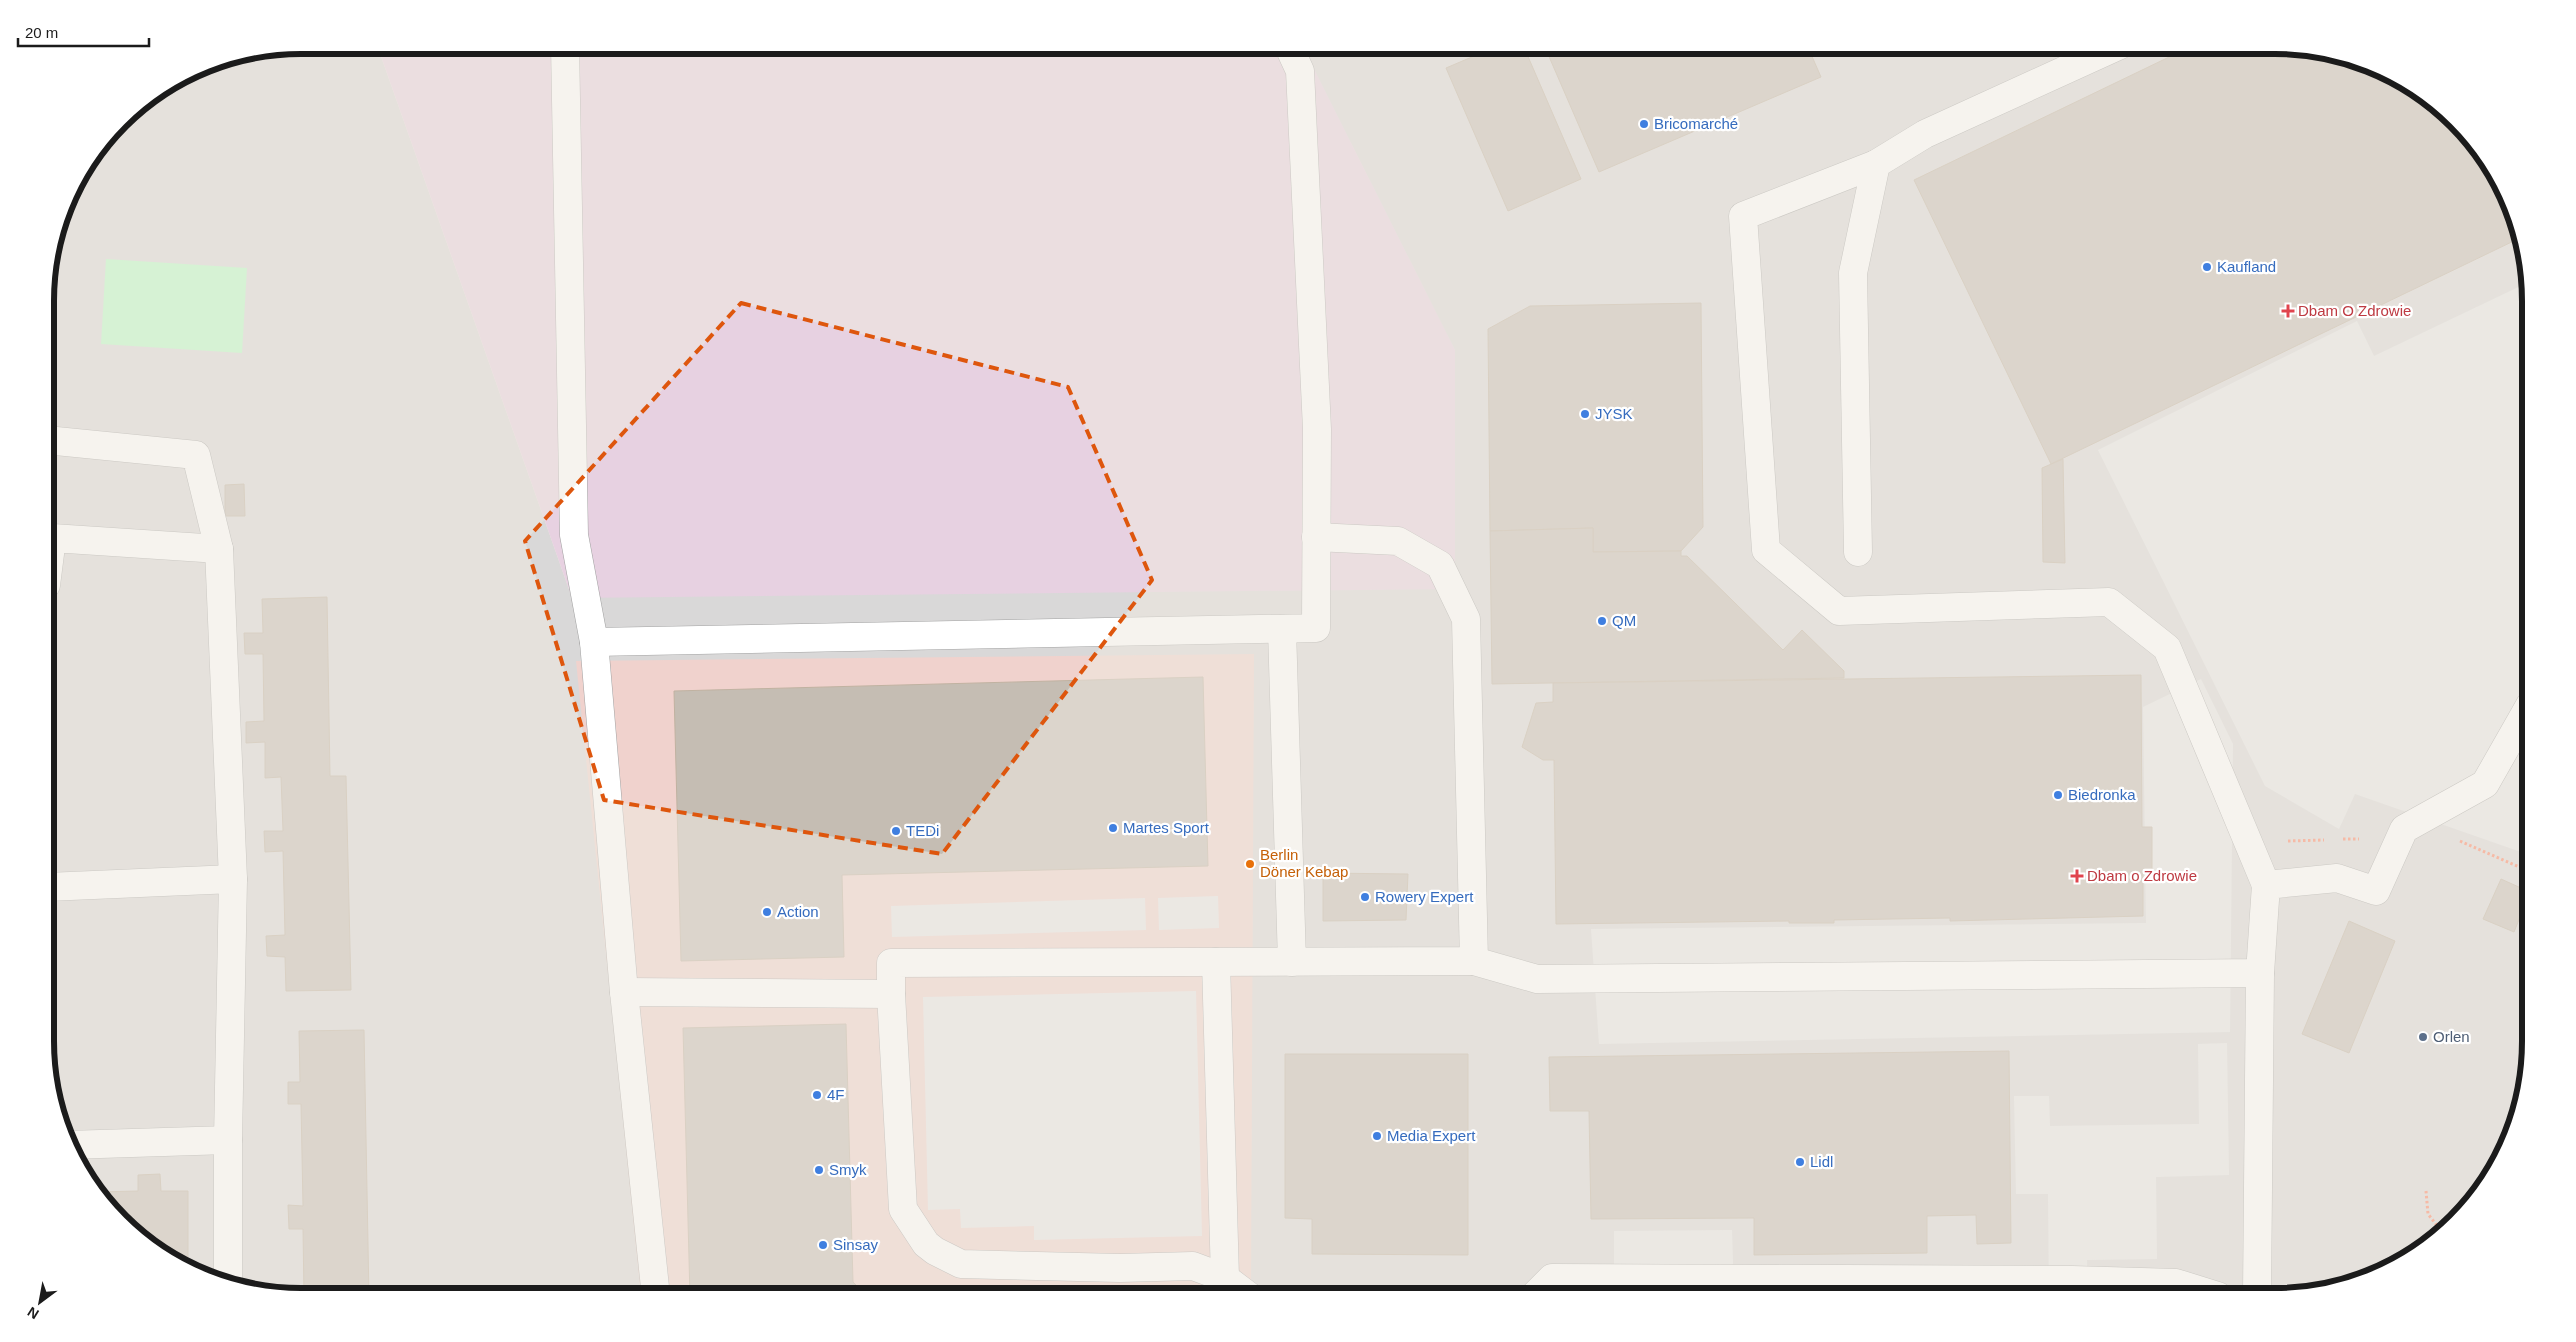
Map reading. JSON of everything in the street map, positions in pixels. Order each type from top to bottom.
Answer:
[{"type":"lane","points":[[565,54],[574,535],[594,642],[624,992],[655,1288]]},
{"type":"lane","points":[[594,642],[1316,628],[1317,429],[1300,71],[1292,54]]},
{"type":"lane","points":[[2100,54],[1925,134],[1876,164],[1742,216],[1766,550],[1839,611],[2109,602],[2167,648],[2266,885],[2260,973],[2257,1288]]},
{"type":"lane","points":[[1858,552],[1853,273],[1876,164]]},
{"type":"lane","points":[[54,440],[196,455],[219,549],[233,879],[228,1140],[228,1277]]},
{"type":"lane","points":[[1316,537],[1398,541],[1440,565],[1466,619],[1474,961]]},
{"type":"lane","points":[[54,538],[219,549]]},
{"type":"lane","points":[[1282,629],[1292,962]]},
{"type":"lane","points":[[2266,885],[2336,878],[2376,891],[2404,829],[2485,784],[2522,719]]},
{"type":"lane","points":[[54,887],[233,879]]},
{"type":"lane","points":[[1238,1288],[1225,1278],[1193,1266],[1120,1268],[961,1264],[935,1251],[926,1244],[903,1209],[891,994],[891,963],[1474,961],[1537,979],[2260,973]]},
{"type":"lane","points":[[1216,962],[1225,1278]]},
{"type":"lane","points":[[624,992],[891,994]]},
{"type":"lane","points":[[76,1145],[228,1140]]},
{"type":"lane","points":[[1542,1288],[1552,1278],[2072,1280],[2154,1288]]},
{"type":"path","points":[[2426,1191],[2428,1214],[2438,1227]]},
{"type":"highlighted area","points":[[741,303],[1068,387],[1152,580],[942,854],[604,800],[525,541]]},
{"type":"shaded area","points":[[285,54],[380,54],[572,598],[1290,54],[2291,54],[2324,58],[2355,67],[2385,79],[2413,95],[2450,126],[2481,163],[2497,191],[2509,221],[2518,252],[2522,285],[2522,1057],[2518,1090],[2509,1121],[2497,1151],[2481,1179],[2461,1204],[2438,1227],[2413,1247],[2385,1263],[2355,1275],[2324,1284],[2291,1288],[285,1288],[252,1284],[221,1275],[191,1263],[163,1247],[126,1216],[95,1179],[79,1151],[67,1121],[58,1090],[54,1057],[54,285],[58,252],[67,221],[79,191],[95,163],[126,126],[163,95],[191,79],[237,62]]},
{"type":"shaded area","points":[[380,54],[1307,54],[1455,350],[1455,589],[572,598]]},
{"type":"shaded area","points":[[2522,285],[2521,852],[2355,794],[2339,829],[2265,786],[2098,450],[2357,321],[2374,356]]},
{"type":"shaded area","points":[[1254,654],[1251,1288],[640,1288],[576,661]]},
{"type":"shaded area","points":[[2201,679],[2233,744],[2230,1032],[1599,1044],[1591,929],[2146,923],[2143,707]]},
{"type":"shaded area","points":[[1218,896],[1219,928],[1159,930],[1158,898]]},
{"type":"shaded area","points":[[1145,898],[1146,930],[892,937],[891,906]]},
{"type":"shaded area","points":[[1196,991],[1202,1236],[1034,1240],[1034,1226],[961,1228],[960,1209],[928,1210],[923,997]]},
{"type":"shaded area","points":[[2227,1043],[2229,1175],[2156,1177],[2157,1259],[2087,1260],[2088,1288],[2049,1288],[2048,1194],[2016,1194],[2014,1096],[2049,1096],[2050,1126],[2199,1124],[2198,1044]]},
{"type":"shaded area","points":[[1732,1230],[1734,1288],[1614,1288],[1614,1231]]},
{"type":"green space","points":[[106,259],[247,268],[242,353],[101,344]]},
{"type":"building","points":[[1479,54],[1527,54],[1581,179],[1508,211],[1446,68]]},
{"type":"building","name":"Bricomarché","points":[[1548,54],[1811,54],[1821,77],[1599,172]]},
{"type":"building","name":"Kaufland","points":[[2175,54],[2291,54],[2324,58],[2355,67],[2385,79],[2426,105],[2450,126],[2481,163],[2497,191],[2515,240],[2051,464],[1914,180]]},
{"type":"building","points":[[1701,303],[1703,527],[1681,551],[1593,552],[1593,528],[1490,531],[1488,329],[1530,306]]},
{"type":"building","points":[[2063,459],[2065,563],[2043,562],[2042,468]]},
{"type":"building","points":[[244,484],[245,516],[225,516],[225,485]]},
{"type":"building","points":[[1593,528],[1593,552],[1681,551],[1681,556],[1687,556],[1783,650],[1802,630],[1844,671],[1844,678],[1492,684],[1490,531]]},
{"type":"building","points":[[327,597],[330,776],[346,776],[351,990],[286,991],[285,957],[267,956],[266,936],[285,935],[283,851],[265,852],[264,831],[283,831],[281,777],[265,778],[265,742],[246,743],[246,722],[264,721],[263,654],[245,654],[244,633],[263,633],[262,599]]},
{"type":"building","points":[[2141,675],[2142,827],[2152,827],[2152,871],[2143,872],[2143,916],[1950,921],[1950,918],[1834,920],[1834,923],[1789,923],[1789,921],[1556,924],[1554,760],[1543,760],[1522,747],[1536,703],[1553,702],[1553,683]]},
{"type":"building","points":[[1203,677],[1208,866],[842,875],[844,957],[681,961],[674,691]]},
{"type":"building","name":"Rowery Expert","points":[[1323,873],[1408,874],[1406,920],[1323,921]]},
{"type":"building","points":[[2501,879],[2522,888],[2522,912],[2514,932],[2483,919]]},
{"type":"building","points":[[2349,921],[2395,941],[2349,1053],[2302,1034]]},
{"type":"building","points":[[846,1024],[853,1282],[859,1288],[690,1288],[683,1028]]},
{"type":"building","points":[[364,1030],[369,1288],[304,1288],[303,1229],[289,1229],[288,1205],[303,1206],[301,1104],[288,1104],[288,1082],[300,1082],[299,1031]]},
{"type":"building","name":"Lidl","points":[[2009,1051],[2011,1243],[1977,1244],[1976,1215],[1927,1216],[1927,1253],[1754,1255],[1754,1218],[1591,1219],[1589,1111],[1550,1111],[1549,1057]]},
{"type":"building","name":"Media Expert","points":[[1285,1054],[1468,1054],[1468,1255],[1312,1254],[1312,1219],[1285,1218]]},
{"type":"building","points":[[160,1174],[161,1191],[188,1191],[188,1257],[181,1257],[150,1237],[126,1216],[105,1192],[138,1191],[138,1175]]},
{"type":"place","name":"Bricomarché","points":[[1644,124]]},
{"type":"place","name":"Kaufland","points":[[2207,267]]},
{"type":"place","name":"Dbam O Zdrowie","points":[[2288,311]]},
{"type":"place","name":"JYSK","points":[[1585,414]]},
{"type":"place","name":"QM","points":[[1602,621]]},
{"type":"place","name":"Biedronka","points":[[2058,795]]},
{"type":"place","name":"Martes Sport","points":[[1113,828]]},
{"type":"place","name":"TEDi","points":[[896,831]]},
{"type":"place","name":"Berlin Döner Kebap","points":[[1250,864]]},
{"type":"place","name":"Dbam o Zdrowie","points":[[2077,876]]},
{"type":"place","name":"Rowery Expert","points":[[1365,897]]},
{"type":"place","name":"Action","points":[[767,912]]},
{"type":"place","name":"Orlen","points":[[2423,1037]]},
{"type":"place","name":"4F","points":[[817,1095]]},
{"type":"place","name":"Media Expert","points":[[1377,1136]]},
{"type":"place","name":"Lidl","points":[[1800,1162]]},
{"type":"place","name":"Smyk","points":[[819,1170]]},
{"type":"place","name":"Sinsay","points":[[823,1245]]}]
